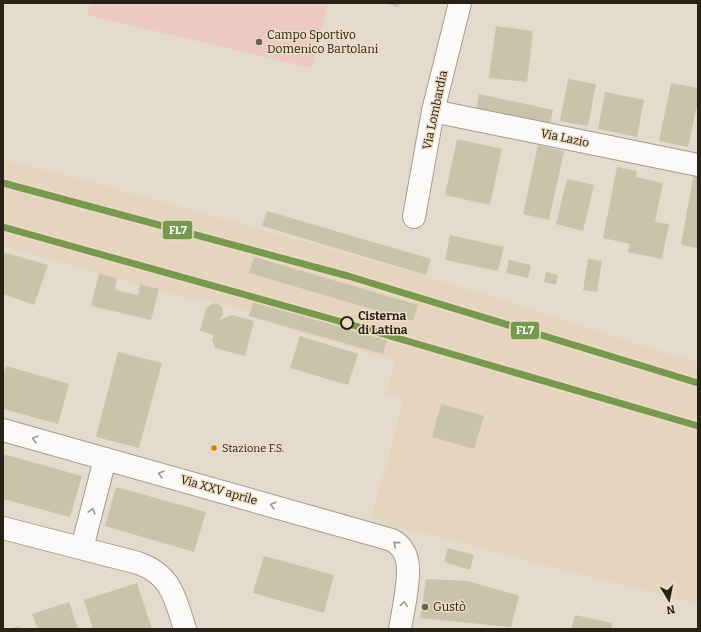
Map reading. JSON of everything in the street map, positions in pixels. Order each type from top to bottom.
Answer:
[{"type":"street","name":"Via Lombardia","points":[[414,217],[433,111],[460,3]]},
{"type":"street","name":"Via Lazio","points":[[433,111],[698,166]]},
{"type":"street","name":"Via XXV aprile","points":[[3,430],[386,537],[397,543],[404,553],[408,568],[400,629]]},
{"type":"street","points":[[82,548],[105,458]]},
{"type":"street","points":[[3,528],[138,563],[153,569],[166,581],[174,595],[185,629]]},
{"type":"shaded area","name":"Campo Sportivo Domenico Bartolani","points":[[90,3],[328,3],[312,68],[87,15]]},
{"type":"shaded area","points":[[3,160],[85,180],[426,276],[698,363],[698,604],[371,520],[404,399],[386,393],[395,360],[276,326],[277,318],[200,298],[199,302],[3,246]]},
{"type":"building","points":[[385,3],[399,3],[398,7]]},
{"type":"building","points":[[496,26],[533,31],[527,82],[489,78]]},
{"type":"building","points":[[568,79],[596,84],[588,126],[560,121]]},
{"type":"building","points":[[671,83],[698,88],[698,101],[688,147],[659,141]]},
{"type":"building","points":[[605,92],[644,100],[637,137],[598,129]]},
{"type":"building","points":[[479,94],[553,110],[550,125],[476,110]]},
{"type":"building","points":[[457,139],[502,149],[490,205],[445,195]]},
{"type":"building","points":[[538,145],[564,151],[549,220],[523,214]]},
{"type":"building","points":[[617,167],[637,171],[636,177],[663,183],[655,222],[669,224],[662,259],[628,252],[630,244],[603,238]]},
{"type":"building","points":[[694,172],[698,173],[698,248],[681,245]]},
{"type":"building","points":[[567,179],[594,185],[583,231],[556,224]]},
{"type":"building","points":[[267,211],[431,259],[426,275],[262,226]]},
{"type":"building","points":[[450,235],[504,247],[498,271],[445,260]]},
{"type":"building","points":[[3,252],[48,265],[34,305],[3,294]]},
{"type":"building","points":[[254,257],[418,305],[413,321],[249,273]]},
{"type":"building","points":[[588,259],[602,261],[597,292],[583,290]]},
{"type":"building","points":[[509,260],[531,265],[528,278],[506,273]]},
{"type":"building","points":[[546,272],[558,275],[556,285],[544,282]]},
{"type":"building","points":[[99,274],[117,278],[115,290],[138,295],[140,284],[159,289],[151,320],[91,306]]},
{"type":"building","points":[[254,300],[387,338],[383,354],[249,316]]},
{"type":"building","points":[[216,303],[221,306],[223,310],[223,315],[219,320],[232,315],[254,321],[245,356],[215,348],[212,340],[214,335],[200,331],[206,309],[210,305]]},
{"type":"building","name":"Cisterna di Latina","points":[[300,336],[358,354],[348,385],[290,368]]},
{"type":"building","points":[[118,352],[162,363],[139,448],[96,437]]},
{"type":"building","points":[[6,366],[69,384],[58,424],[3,409],[3,376]]},
{"type":"building","points":[[441,404],[484,416],[474,449],[432,437]]},
{"type":"building","points":[[3,454],[82,476],[70,517],[3,499]]},
{"type":"building","points":[[116,487],[206,512],[194,552],[105,526]]},
{"type":"building","points":[[448,548],[474,555],[470,570],[444,562]]},
{"type":"building","points":[[264,556],[334,575],[324,613],[253,593]]},
{"type":"building","points":[[426,579],[468,581],[519,596],[511,627],[420,618]]},
{"type":"building","points":[[137,583],[152,629],[93,629],[84,600]]},
{"type":"building","points":[[69,602],[78,629],[38,629],[32,614]]},
{"type":"building","points":[[575,615],[612,623],[611,629],[571,629]]},
{"type":"building","points":[[19,626],[20,629],[9,629]]},
{"type":"transit line","name":"FL7","points":[[3,183],[348,276],[698,383]]},
{"type":"transit line","name":"FL7","points":[[3,227],[342,322],[698,426]]},
{"type":"place","name":"Campo Sportivo Domenico Bartolani","points":[[259,42]]},
{"type":"place","name":"Cisterna di Latina","points":[[347,323]]},
{"type":"place","name":"Stazione F.S.","points":[[214,448]]},
{"type":"place","name":"Gustò","points":[[425,607]]}]
